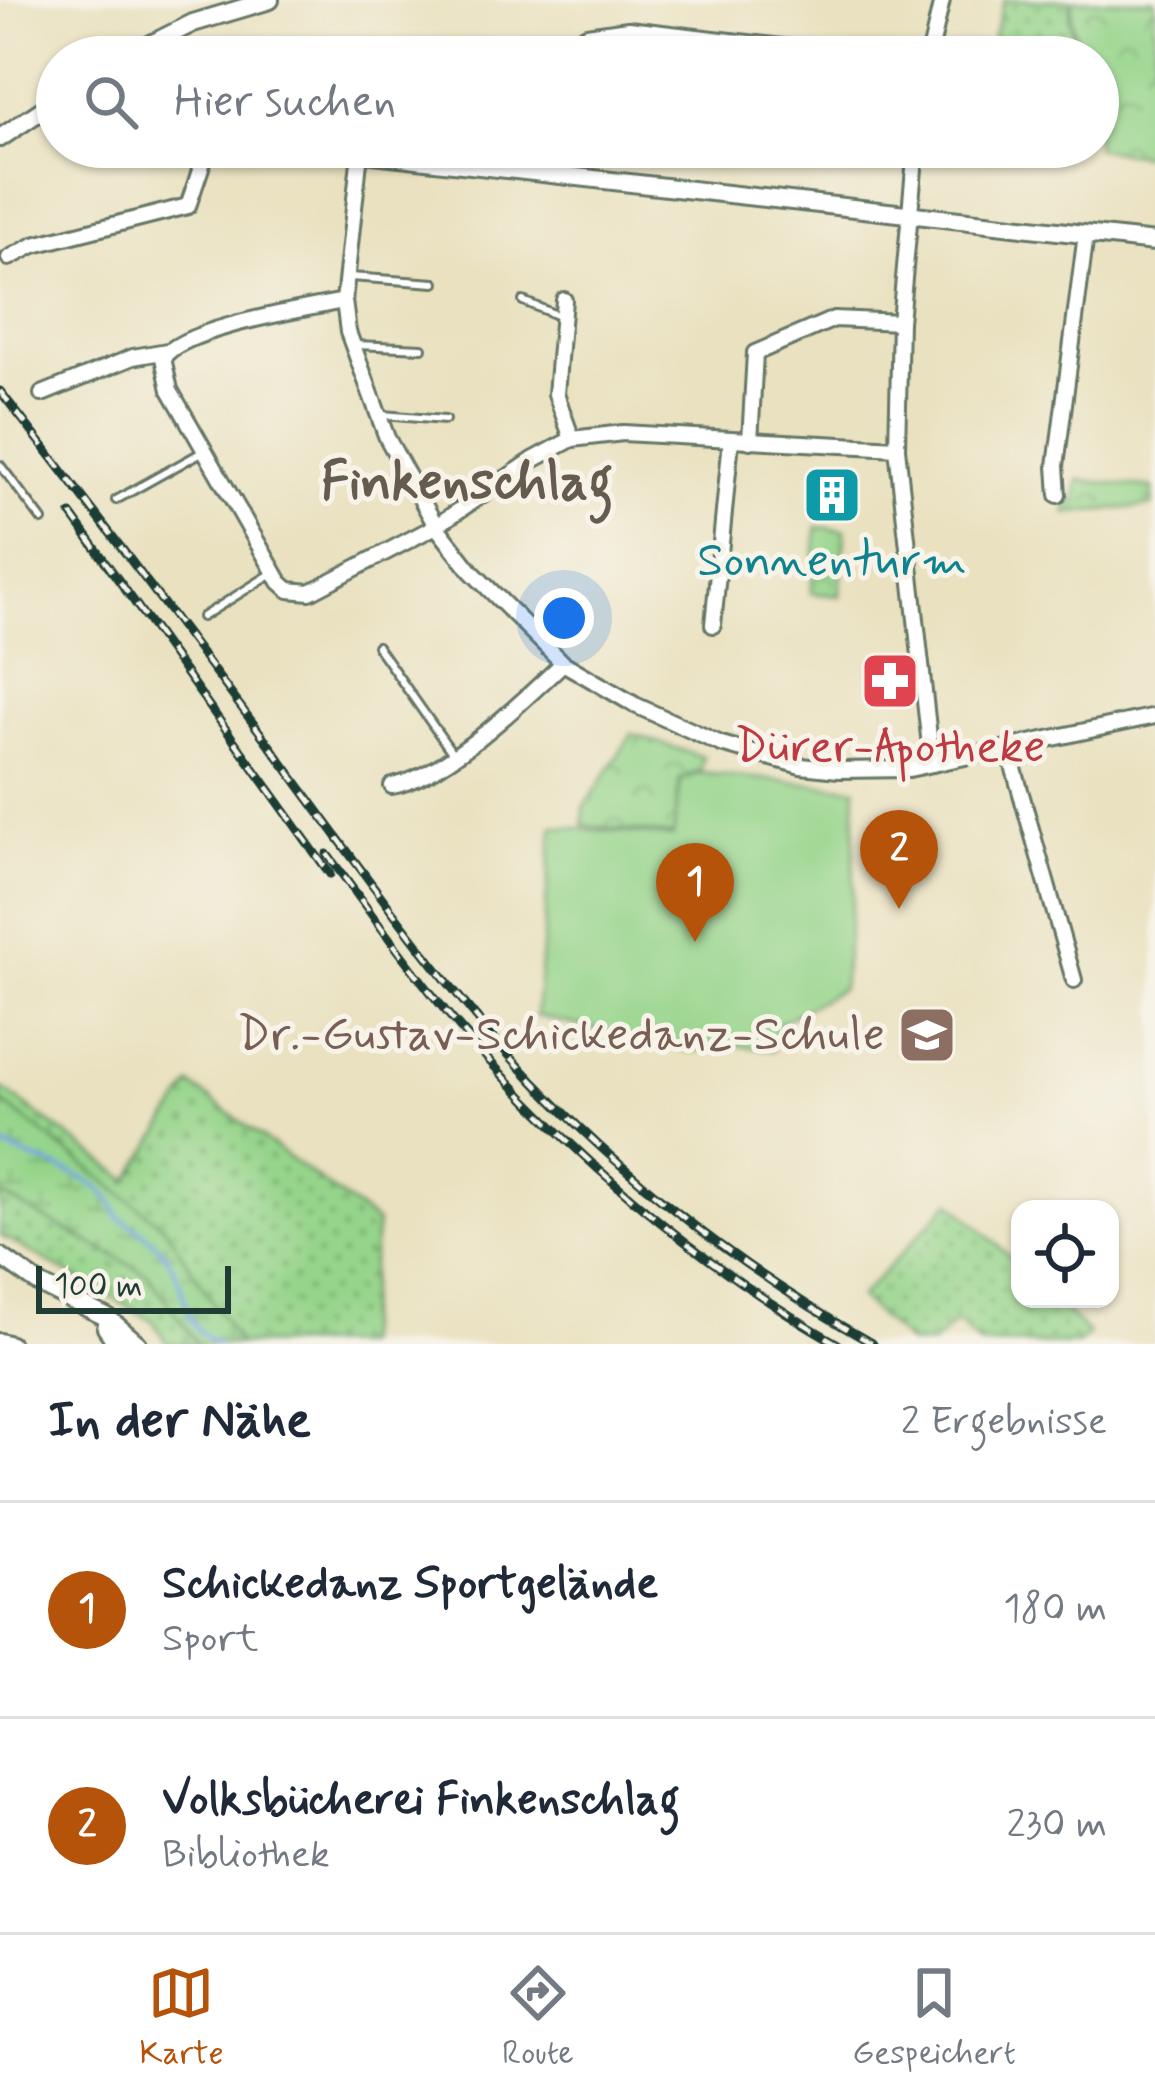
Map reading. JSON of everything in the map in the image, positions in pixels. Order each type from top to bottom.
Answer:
[{"type":"street","points":[[167,36],[193,23],[269,0]]},
{"type":"street","points":[[934,36],[943,0]]},
{"type":"street","points":[[585,36],[628,29],[682,36]]},
{"type":"street","points":[[0,138],[36,114]]},
{"type":"street","points":[[10,258],[34,245],[188,206],[201,168]]},
{"type":"street","points":[[358,168],[344,301],[353,345],[379,415],[436,526],[495,598],[563,663],[635,705],[721,745],[801,766],[863,772],[932,764],[1155,716]]},
{"type":"street","points":[[506,168],[1155,242]]},
{"type":"street","points":[[914,168],[900,322],[897,448],[932,764]]},
{"type":"street","points":[[1058,495],[1056,466],[1086,234]]},
{"type":"street","points":[[564,300],[556,394],[572,439]]},
{"type":"street","points":[[42,394],[133,356],[167,351],[182,341],[240,324],[344,301]]},
{"type":"street","points":[[750,441],[755,353],[834,319],[900,322]]},
{"type":"street","points":[[167,351],[164,374],[274,572],[289,590],[310,592],[436,526],[572,439],[623,433],[897,448]]},
{"type":"street","points":[[713,625],[730,440]]},
{"type":"street","points":[[392,786],[415,782],[493,727],[563,663]]},
{"type":"street","points":[[1008,748],[1074,980]]},
{"type":"street","points":[[0,1256],[41,1285],[108,1318],[138,1344]]},
{"type":"street","points":[[108,1318],[105,1328],[116,1344]]},
{"type":"street","points":[[0,1341],[11,1344]]},
{"type":"lane","points":[[346,276],[435,283]]},
{"type":"lane","points":[[523,302],[561,317]]},
{"type":"lane","points":[[353,345],[422,348]]},
{"type":"lane","points":[[379,415],[445,420]]},
{"type":"lane","points":[[116,500],[204,450]]},
{"type":"lane","points":[[0,465],[42,520]]},
{"type":"lane","points":[[202,617],[274,572]]},
{"type":"lane","points":[[377,646],[453,754]]},
{"type":"green space","points":[[1004,0],[1070,0],[1073,36],[994,36]]},
{"type":"green space","points":[[1073,0],[1155,0],[1155,174],[1151,174],[1152,156],[1119,152],[1119,36],[1075,36]]},
{"type":"green space","points":[[1079,480],[1153,488],[1152,506],[1066,513],[1067,502],[1075,503]]},
{"type":"green space","points":[[817,527],[845,530],[840,596],[811,593]]},
{"type":"green space","points":[[632,734],[703,757],[701,770],[680,779],[673,835],[583,825],[584,808]]},
{"type":"green space","points":[[701,773],[856,788],[853,896],[842,988],[778,1024],[773,1050],[734,1045],[691,1051],[536,1016],[553,826],[673,837],[681,780]]},
{"type":"green space","points":[[191,1085],[377,1223],[362,1344],[167,1344],[153,1321],[0,1235],[0,1087],[129,1180]]},
{"type":"green space","points":[[0,1100],[165,1227],[239,1344],[198,1344],[147,1274],[0,1194]]},
{"type":"green space","points":[[951,1201],[1011,1258],[1011,1308],[1062,1308],[1089,1334],[1078,1344],[979,1344],[956,1321],[933,1344],[909,1344],[859,1298]]},
{"type":"waterway","points":[[0,1144],[100,1190],[118,1217],[165,1254],[193,1322],[218,1344]]},
{"type":"railway","points":[[0,391],[408,932],[533,1081],[622,1166],[718,1244],[873,1344]]},
{"type":"railway","points":[[71,514],[330,874]]},
{"type":"railway","points":[[327,854],[454,1021],[539,1113],[682,1239],[732,1277],[838,1344]]},
{"type":"place","name":"Sonnenturm","points":[[832,495]]},
{"type":"place","name":"Dürer-Apotheke","points":[[890,681]]},
{"type":"place","name":"Volksbücherei Finkenschlag","points":[[899,909]]},
{"type":"place","name":"Schickedanz Sportgelände","points":[[695,942]]},
{"type":"place","name":"Dr.-Gustav-Schickedanz-Schule","points":[[927,1035]]},
{"type":"district","name":"Finkenschlag","points":[[467,483]]}]
